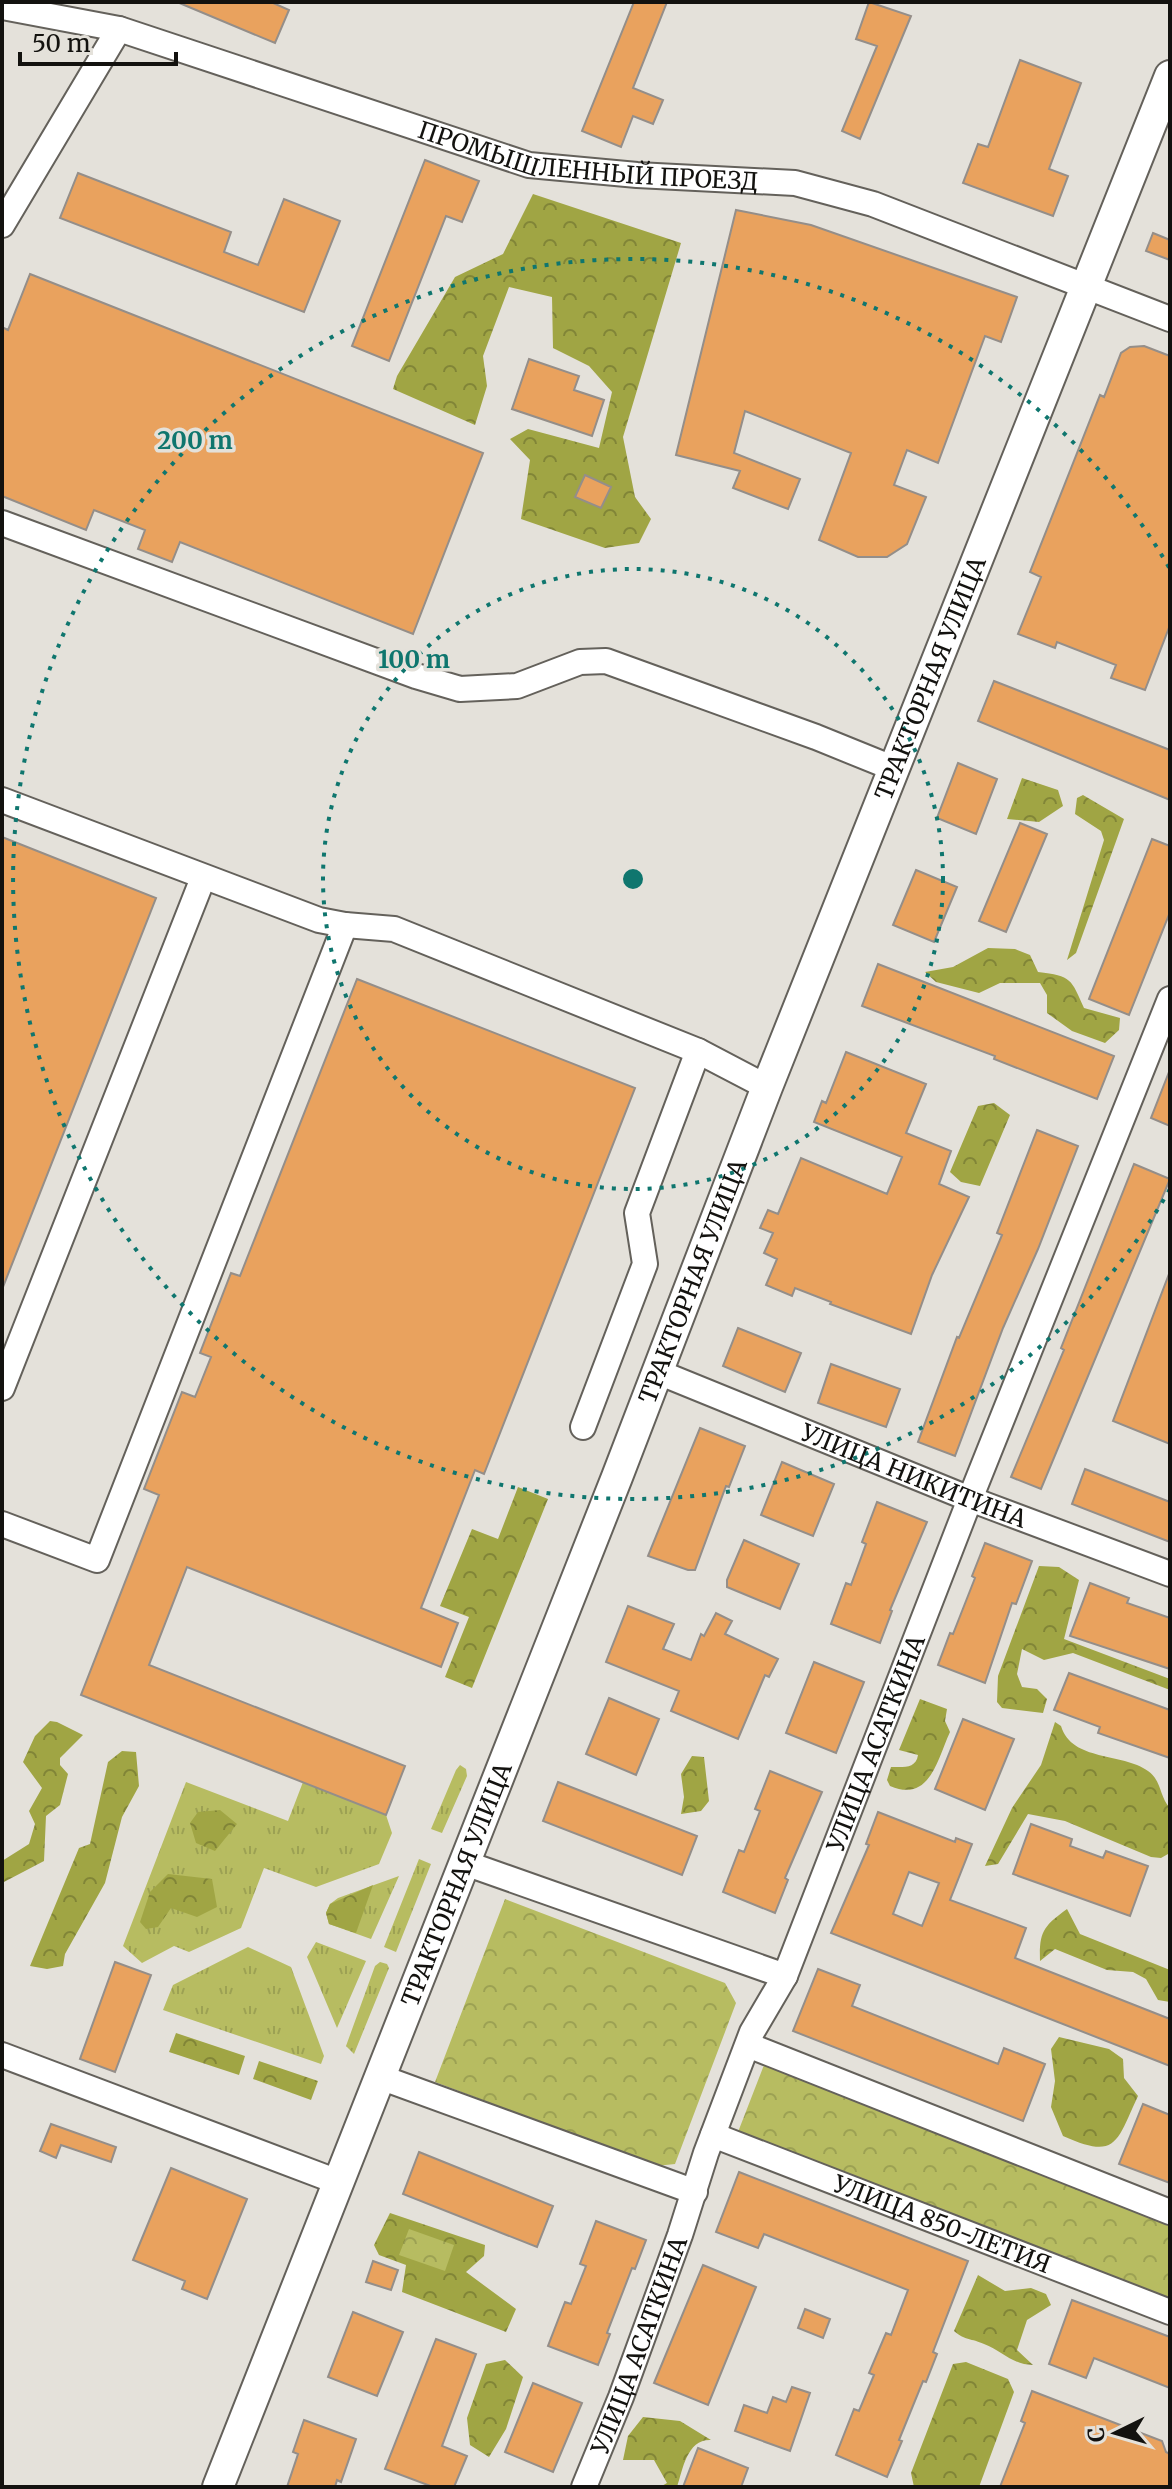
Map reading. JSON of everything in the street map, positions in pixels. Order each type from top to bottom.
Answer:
[{"type":"main road","name":"ТРАКТОРНАЯ УЛИЦА","points":[[218,2487],[658,1372],[767,1087],[1170,76]]},
{"type":"street","name":"ПРОМЫШЛЕННЫЙ ПРОЕЗД","points":[[2,7],[119,29],[529,165],[637,175],[795,183],[873,204],[1170,319]]},
{"type":"street","points":[[2,225],[119,29]]},
{"type":"street","points":[[2,523],[416,676],[460,689],[517,686],[580,662],[606,661],[895,769]]},
{"type":"street","points":[[2,800],[307,916],[345,925],[394,929],[698,1051],[767,1087]]},
{"type":"street","points":[[2,1388],[203,878]]},
{"type":"street","points":[[2,1524],[97,1560],[345,925]]},
{"type":"street","name":"УЛИЦА АСАТКИНА","points":[[584,2487],[621,2397],[748,2045],[785,1976],[970,1499],[1170,999]]},
{"type":"street","points":[[583,1427],[645,1264],[637,1213],[698,1051]]},
{"type":"street","name":"УЛИЦА НИКИТИНА","points":[[658,1372],[970,1499],[1170,1574]]},
{"type":"street","points":[[465,1863],[785,1976]]},
{"type":"street","points":[[748,2045],[1170,2212]]},
{"type":"street","points":[[2,2055],[338,2182]]},
{"type":"street","points":[[380,2077],[695,2192]]},
{"type":"street","name":"УЛИЦА 850-ЛЕТИЯ","points":[[713,2135],[1170,2312]]},
{"type":"green space","points":[[533,194],[681,243],[623,437],[635,497],[651,519],[639,543],[605,548],[521,519],[530,460],[510,439],[528,429],[599,448],[612,392],[589,366],[553,348],[552,297],[509,287],[483,356],[487,386],[475,425],[393,389],[397,376],[455,277],[503,254]]},
{"type":"green space","points":[[1022,778],[1058,790],[1063,806],[1039,822],[1007,819]]},
{"type":"green space","points":[[1083,795],[1124,819],[1076,953],[1067,960],[1104,840],[1101,831],[1075,814],[1077,798]]},
{"type":"green space","points":[[988,948],[1015,949],[1030,955],[1038,972],[1058,975],[1069,981],[1084,1008],[1120,1018],[1119,1030],[1105,1043],[1072,1031],[1047,1013],[1047,995],[1040,983],[1000,983],[979,993],[936,982],[925,972],[953,967]]},
{"type":"green space","points":[[994,1103],[1010,1115],[980,1186],[961,1182],[950,1172],[978,1106]]},
{"type":"green space","points":[[518,1487],[548,1499],[472,1688],[445,1677],[469,1617],[440,1606],[472,1529],[498,1539]]},
{"type":"green space","points":[[1039,1566],[1059,1567],[1079,1580],[1064,1639],[1170,1679],[1170,1690],[1073,1653],[1044,1660],[1022,1649],[1017,1674],[1022,1687],[1037,1689],[1047,1699],[1043,1713],[1002,1708],[997,1702],[998,1676]]},
{"type":"green space","points":[[920,1699],[947,1709],[945,1721],[950,1732],[930,1776],[914,1789],[904,1790],[890,1786],[887,1780],[891,1767],[908,1766],[917,1760],[918,1755],[899,1750]]},
{"type":"green space","points":[[50,1721],[83,1735],[60,1758],[60,1765],[68,1774],[60,1805],[46,1816],[44,1861],[2,1883],[2,1861],[29,1844],[35,1824],[29,1811],[42,1788],[23,1762],[35,1736]]},
{"type":"green space","points":[[1055,1722],[1076,1746],[1137,1765],[1153,1775],[1170,1808],[1168,1854],[1161,1858],[1151,1857],[1065,1821],[1028,1814],[998,1864],[985,1866],[1012,1808],[1041,1765]]},
{"type":"green space","points":[[122,1751],[136,1752],[139,1786],[122,1817],[105,1883],[65,1954],[63,1966],[47,1969],[30,1966],[79,1848],[90,1844],[108,1762]]},
{"type":"green space","points":[[692,1756],[704,1757],[709,1801],[701,1811],[681,1814],[684,1797],[681,1774]]},
{"type":"green space","points":[[460,1765],[466,1769],[467,1776],[442,1833],[431,1829]]},
{"type":"green space","points":[[186,1782],[288,1821],[303,1782],[386,1815],[392,1833],[379,1864],[316,1887],[264,1868],[241,1928],[189,1952],[174,1946],[142,1963],[123,1946]]},
{"type":"green space","points":[[220,1810],[237,1824],[215,1851],[196,1843],[190,1823],[198,1812]]},
{"type":"green space","points":[[419,1859],[431,1864],[396,1952],[384,1947]]},
{"type":"green space","points":[[168,1874],[212,1879],[217,1907],[197,1917],[171,1908],[158,1927],[146,1929],[140,1922],[150,1892]]},
{"type":"green space","points":[[399,1876],[371,1939],[329,1924],[326,1913],[330,1904],[338,1898]]},
{"type":"green space","points":[[373,1885],[356,1933],[329,1924],[326,1913],[330,1904]]},
{"type":"green space","points":[[505,1899],[725,1983],[736,2003],[675,2164],[656,2166],[435,2082]]},
{"type":"green space","points":[[1067,1909],[1080,1934],[1170,1970],[1170,2002],[1158,2000],[1146,1979],[1133,1972],[1107,1970],[1055,1949],[1040,1961],[1044,1930]]},
{"type":"green space","points":[[316,1942],[366,1961],[337,2028],[307,1957]]},
{"type":"green space","points":[[248,1947],[291,1967],[324,2056],[321,2064],[163,2010],[173,1985]]},
{"type":"green space","points":[[380,1962],[389,1968],[354,2054],[346,2046],[375,1966]]},
{"type":"green space","points":[[176,2033],[245,2056],[239,2075],[169,2052]]},
{"type":"green space","points":[[1059,2037],[1109,2049],[1123,2059],[1124,2078],[1138,2096],[1119,2136],[1112,2143],[1094,2146],[1063,2136],[1051,2107],[1055,2081],[1051,2049]]},
{"type":"green space","points":[[259,2061],[318,2081],[311,2100],[253,2079]]},
{"type":"green space","points":[[764,2065],[1170,2221],[1170,2298],[738,2132]]},
{"type":"green space","points":[[390,2213],[485,2245],[484,2256],[466,2272],[516,2309],[506,2332],[402,2292],[406,2265],[379,2255],[374,2245]]},
{"type":"green space","points":[[409,2229],[454,2245],[445,2271],[399,2255]]},
{"type":"green space","points":[[978,2275],[1005,2291],[1031,2288],[1046,2294],[1051,2305],[1027,2320],[1017,2350],[1033,2365],[1013,2360],[954,2331]]},
{"type":"green space","points":[[505,2360],[523,2377],[506,2429],[489,2457],[470,2445],[467,2418],[486,2364]]},
{"type":"green space","points":[[966,2362],[1008,2379],[1014,2392],[979,2487],[914,2487],[911,2473],[953,2364]]},
{"type":"green space","points":[[643,2417],[680,2421],[711,2440],[696,2444],[691,2450],[677,2487],[660,2487],[667,2483],[654,2460],[623,2460],[628,2436]]},
{"type":"building","points":[[177,2],[271,2],[289,10],[275,43]]},
{"type":"building","points":[[634,2],[667,2],[633,88],[663,100],[653,124],[633,116],[621,147],[582,131]]},
{"type":"building","points":[[869,2],[911,16],[860,139],[842,131],[877,46],[856,39]]},
{"type":"building","points":[[1020,60],[1081,83],[1049,169],[1068,176],[1053,216],[963,183],[978,144],[988,147]]},
{"type":"building","points":[[425,160],[479,181],[462,222],[446,216],[389,361],[352,346]]},
{"type":"building","points":[[78,173],[231,232],[224,252],[258,265],[284,199],[340,221],[304,312],[60,218]]},
{"type":"building","points":[[736,210],[811,225],[1017,297],[1001,342],[985,336],[938,463],[907,450],[894,485],[926,497],[907,544],[887,557],[858,557],[819,540],[851,453],[745,411],[734,453],[800,479],[788,509],[733,488],[740,471],[676,455]]},
{"type":"building","points":[[1153,233],[1170,240],[1170,260],[1146,251]]},
{"type":"building","points":[[30,274],[483,453],[413,634],[180,542],[172,562],[138,549],[145,530],[94,510],[86,530],[2,496],[2,327],[8,330]]},
{"type":"building","points":[[1144,346],[1170,356],[1170,625],[1145,690],[1111,678],[1116,665],[1057,642],[1055,648],[1018,634],[1041,577],[1030,572],[1100,395],[1104,397],[1121,353],[1130,347]]},
{"type":"building","points":[[529,359],[579,376],[574,390],[604,400],[592,436],[512,409]]},
{"type":"building","points":[[585,475],[611,487],[601,508],[575,497]]},
{"type":"building","points":[[994,681],[1170,750],[1170,800],[978,721]]},
{"type":"building","points":[[958,763],[997,779],[976,834],[937,818]]},
{"type":"building","points":[[1020,823],[1047,834],[1006,932],[979,921]]},
{"type":"building","points":[[2,837],[156,898],[3,1287],[2,1287]]},
{"type":"building","points":[[1152,839],[1170,846],[1170,912],[1129,1015],[1089,999]]},
{"type":"building","points":[[916,870],[957,887],[934,942],[893,925]]},
{"type":"building","points":[[878,964],[1114,1056],[1097,1099],[994,1059],[995,1056],[862,1006]]},
{"type":"building","points":[[357,979],[635,1088],[484,1474],[475,1470],[421,1608],[458,1623],[441,1667],[187,1567],[149,1665],[405,1766],[386,1815],[81,1695],[159,1495],[144,1489],[182,1392],[195,1397],[211,1357],[200,1353],[231,1273],[240,1276]]},
{"type":"building","points":[[846,1052],[926,1084],[906,1133],[951,1151],[939,1184],[969,1197],[932,1275],[911,1334],[795,1288],[792,1296],[766,1285],[777,1259],[764,1253],[773,1233],[760,1228],[768,1210],[778,1214],[801,1158],[887,1194],[902,1157],[814,1122],[822,1101],[826,1103]]},
{"type":"building","points":[[1170,1072],[1170,1126],[1151,1118]]},
{"type":"building","points":[[1037,1130],[1078,1146],[1003,1328],[955,1456],[918,1442],[957,1337],[1002,1235],[997,1233]]},
{"type":"building","points":[[1134,1164],[1170,1179],[1041,1489],[1011,1477],[1064,1350],[1061,1348]]},
{"type":"building","points":[[1170,1274],[1170,1444],[1113,1421]]},
{"type":"building","points":[[738,1328],[801,1353],[785,1392],[723,1366]]},
{"type":"building","points":[[831,1364],[900,1389],[886,1427],[818,1403]]},
{"type":"building","points":[[700,1428],[745,1446],[729,1487],[726,1486],[695,1570],[688,1570],[648,1556]]},
{"type":"building","points":[[782,1462],[834,1484],[813,1536],[761,1515]]},
{"type":"building","points":[[1085,1469],[1170,1502],[1170,1542],[1072,1504]]},
{"type":"building","points":[[877,1502],[927,1522],[890,1610],[880,1643],[831,1624],[846,1583],[851,1585]]},
{"type":"building","points":[[744,1540],[799,1564],[780,1609],[727,1587]]},
{"type":"building","points":[[985,1543],[1032,1561],[1016,1604],[1012,1603],[985,1683],[938,1665],[975,1578],[972,1576]]},
{"type":"building","points":[[1090,1583],[1129,1598],[1127,1603],[1170,1618],[1170,1669],[1070,1636]]},
{"type":"building","points":[[628,1606],[674,1624],[663,1649],[691,1660],[701,1634],[704,1636],[716,1613],[732,1621],[725,1634],[778,1659],[769,1677],[765,1675],[738,1739],[671,1711],[679,1691],[606,1662]]},
{"type":"building","points":[[814,1662],[864,1682],[836,1753],[786,1733]]},
{"type":"building","points":[[1069,1673],[1170,1710],[1170,1758],[1098,1733],[1100,1727],[1054,1710]]},
{"type":"building","points":[[609,1698],[659,1719],[636,1775],[586,1754]]},
{"type":"building","points":[[963,1719],[1014,1739],[985,1810],[935,1789]]},
{"type":"building","points":[[770,1771],[822,1792],[785,1878],[788,1880],[775,1913],[723,1892],[739,1850],[744,1852],[760,1811],[755,1809]]},
{"type":"building","points":[[558,1782],[697,1836],[682,1875],[543,1821]]},
{"type":"building","points":[[878,1812],[955,1842],[956,1838],[972,1844],[950,1900],[1026,1928],[1015,1958],[1170,2019],[1170,2066],[831,1933],[869,1845],[866,1844]],"holes":[[[909,1872],[939,1883],[922,1926],[893,1914]]]},
{"type":"building","points":[[1031,1824],[1072,1839],[1070,1846],[1103,1858],[1106,1851],[1148,1866],[1130,1916],[1013,1874]]},
{"type":"building","points":[[115,1962],[151,1975],[115,2072],[80,2059]]},
{"type":"building","points":[[818,1969],[860,1985],[852,2006],[998,2064],[1004,2048],[1045,2064],[1023,2121],[793,2031]]},
{"type":"building","points":[[1143,2104],[1170,2115],[1170,2183],[1119,2164]]},
{"type":"building","points":[[51,2124],[116,2147],[111,2162],[61,2145],[56,2158],[40,2151]]},
{"type":"building","points":[[419,2152],[553,2206],[537,2247],[403,2194]]},
{"type":"building","points":[[171,2168],[247,2199],[207,2299],[182,2289],[185,2281],[133,2260]]},
{"type":"building","points":[[739,2172],[968,2261],[933,2352],[937,2354],[899,2440],[902,2441],[887,2477],[836,2455],[854,2409],[859,2411],[874,2375],[869,2373],[886,2333],[891,2335],[908,2290],[764,2234],[758,2248],[716,2232]]},
{"type":"building","points":[[596,2221],[646,2240],[607,2333],[610,2334],[598,2365],[548,2346],[565,2302],[571,2304],[586,2266],[580,2264]]},
{"type":"building","points":[[373,2261],[398,2270],[391,2290],[366,2282]]},
{"type":"building","points":[[703,2265],[756,2287],[708,2405],[654,2383]]},
{"type":"building","points":[[1072,2300],[1170,2337],[1170,2388],[1094,2358],[1086,2378],[1049,2364]]},
{"type":"building","points":[[805,2309],[830,2319],[823,2338],[798,2328]]},
{"type":"building","points":[[353,2312],[403,2332],[377,2396],[328,2377]]},
{"type":"building","points":[[436,2339],[476,2354],[442,2446],[467,2456],[454,2487],[433,2487],[385,2469]]},
{"type":"building","points":[[533,2383],[582,2403],[553,2472],[505,2452]]},
{"type":"building","points":[[792,2387],[810,2393],[790,2451],[735,2431],[744,2405],[767,2413],[773,2397],[786,2402]]},
{"type":"building","points":[[1032,2391],[1162,2441],[1170,2454],[1170,2487],[1000,2487],[1025,2423],[1021,2421]]},
{"type":"building","points":[[304,2420],[356,2439],[341,2482],[337,2480],[335,2487],[287,2487],[298,2454],[293,2452]]},
{"type":"building","points":[[698,2448],[748,2468],[741,2487],[683,2487]]}]
